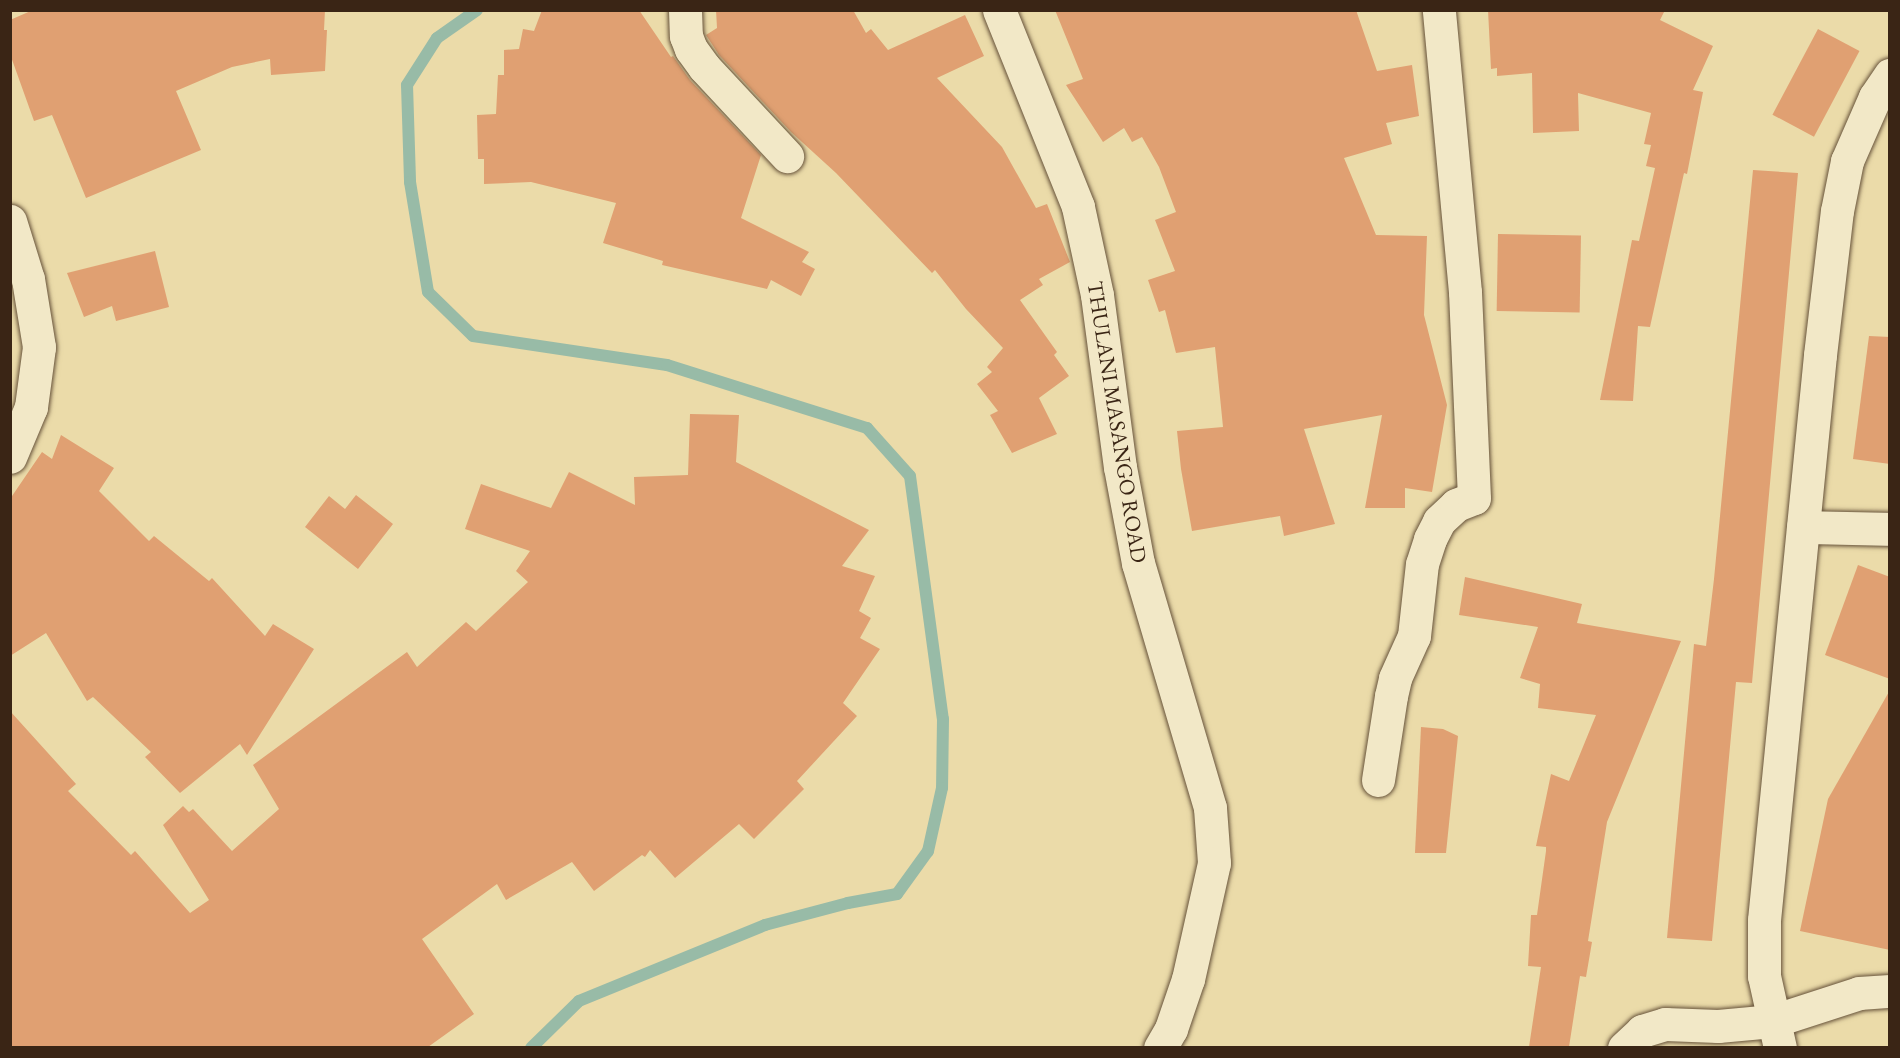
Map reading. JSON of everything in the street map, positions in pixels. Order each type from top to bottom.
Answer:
[{"type":"street","points":[[684,10],[686,36],[691,49],[704,67],[787,156]]},
{"type":"street","name":"THULANI MASANGO ROAD","points":[[999,10],[1078,207],[1098,295],[1120,467],[1138,563],[1210,808],[1214,863],[1188,979],[1171,1029],[1160,1047]]},
{"type":"street","points":[[1378,780],[1391,696],[1395,678],[1414,636],[1422,564],[1430,539],[1439,521],[1456,506],[1474,498],[1465,292],[1439,10]]},
{"type":"street","points":[[1777,1034],[1764,976],[1764,920],[1820,355],[1837,211],[1847,161],[1875,97],[1890,75]]},
{"type":"street","points":[[10,221],[28,279],[39,347],[31,406],[10,457]]},
{"type":"street","points":[[1803,527],[1890,529]]},
{"type":"street","points":[[1624,1047],[1642,1031],[1665,1024],[1718,1026],[1777,1034],[1859,993],[1890,991]]},
{"type":"building","points":[[33,10],[325,10],[324,30],[327,30],[325,71],[271,75],[270,59],[232,67],[176,91],[201,150],[86,198],[52,115],[34,121],[10,54],[10,20]]},
{"type":"building","points":[[542,10],[639,10],[671,57],[673,56],[690,80],[761,155],[741,218],[809,252],[802,262],[815,269],[801,296],[771,280],[767,289],[662,265],[663,261],[603,243],[616,203],[531,182],[484,184],[484,159],[478,159],[477,115],[496,114],[498,75],[504,75],[504,50],[519,49],[523,29],[534,31]]},
{"type":"building","points":[[716,10],[853,10],[866,33],[871,29],[888,50],[965,15],[984,56],[937,78],[1002,147],[1036,208],[1047,204],[1070,262],[1039,279],[1043,285],[1020,300],[1057,352],[1054,355],[1069,376],[1039,398],[1057,434],[1012,453],[990,415],[998,411],[977,384],[992,372],[987,367],[1003,348],[966,309],[935,270],[932,273],[836,173],[791,132],[719,55],[706,35],[717,28]]},
{"type":"building","points":[[1055,10],[1356,10],[1377,71],[1412,65],[1419,116],[1386,123],[1392,144],[1344,158],[1376,235],[1427,236],[1424,315],[1447,405],[1432,492],[1405,488],[1405,508],[1365,508],[1382,415],[1304,429],[1335,524],[1284,536],[1280,516],[1192,531],[1177,431],[1223,427],[1215,347],[1176,353],[1165,310],[1159,312],[1148,280],[1175,271],[1155,220],[1176,212],[1159,167],[1142,137],[1132,142],[1124,128],[1103,142],[1066,85],[1083,79]]},
{"type":"building","points":[[1488,10],[1665,10],[1660,20],[1713,46],[1693,90],[1703,92],[1687,174],[1684,173],[1650,327],[1638,326],[1633,401],[1600,400],[1632,240],[1639,241],[1655,168],[1646,166],[1651,145],[1644,144],[1651,113],[1578,93],[1579,131],[1533,133],[1532,73],[1497,76],[1497,68],[1491,69]]},
{"type":"building","points":[[1818,29],[1859,51],[1814,137],[1772,115]]},
{"type":"building","points":[[1753,170],[1798,173],[1752,683],[1736,682],[1712,941],[1667,938],[1694,644],[1706,646],[1714,579]]},
{"type":"building","points":[[1498,234],[1581,235],[1580,312],[1497,311]]},
{"type":"building","points":[[155,251],[169,307],[116,321],[112,306],[84,317],[67,273]]},
{"type":"building","points":[[1869,336],[1890,337],[1890,464],[1853,459]]},
{"type":"building","points":[[690,414],[739,415],[736,462],[869,530],[842,566],[875,576],[859,611],[871,618],[860,638],[880,649],[843,703],[857,716],[797,781],[804,789],[754,839],[739,824],[675,878],[650,850],[645,857],[642,855],[594,891],[572,862],[506,900],[497,884],[422,939],[474,1014],[428,1047],[10,1047],[10,711],[76,784],[68,791],[131,855],[135,851],[190,913],[209,900],[163,825],[183,806],[189,812],[193,809],[232,851],[279,809],[253,765],[407,652],[417,667],[466,622],[476,631],[528,582],[516,571],[530,551],[465,529],[481,484],[551,508],[569,472],[635,505],[634,477],[688,475]]},
{"type":"building","points":[[61,435],[114,468],[99,491],[149,541],[154,536],[209,581],[212,578],[265,636],[273,624],[314,649],[247,755],[240,744],[180,793],[145,757],[151,752],[93,697],[87,701],[46,633],[10,656],[10,499],[42,452],[52,459]]},
{"type":"building","points":[[356,495],[393,524],[358,569],[305,527],[329,496],[345,509]]},
{"type":"building","points":[[1858,565],[1890,577],[1890,679],[1825,655]]},
{"type":"building","points":[[1465,577],[1582,604],[1577,623],[1681,641],[1607,822],[1588,941],[1592,942],[1586,977],[1580,976],[1569,1047],[1529,1047],[1541,967],[1528,966],[1531,915],[1537,915],[1546,851],[1546,847],[1536,846],[1551,774],[1569,781],[1596,715],[1538,708],[1540,684],[1520,678],[1538,627],[1459,615]]},
{"type":"building","points":[[1890,690],[1890,950],[1800,931],[1828,799]]},
{"type":"building","points":[[1421,727],[1443,729],[1458,736],[1446,853],[1415,853]]},
{"type":"waterway","points":[[477,10],[437,38],[407,85],[410,182],[428,292],[473,336],[667,365],[867,428],[910,476],[943,719],[942,788],[928,851],[897,894],[848,903],[765,925],[579,1001],[531,1048]]}]
